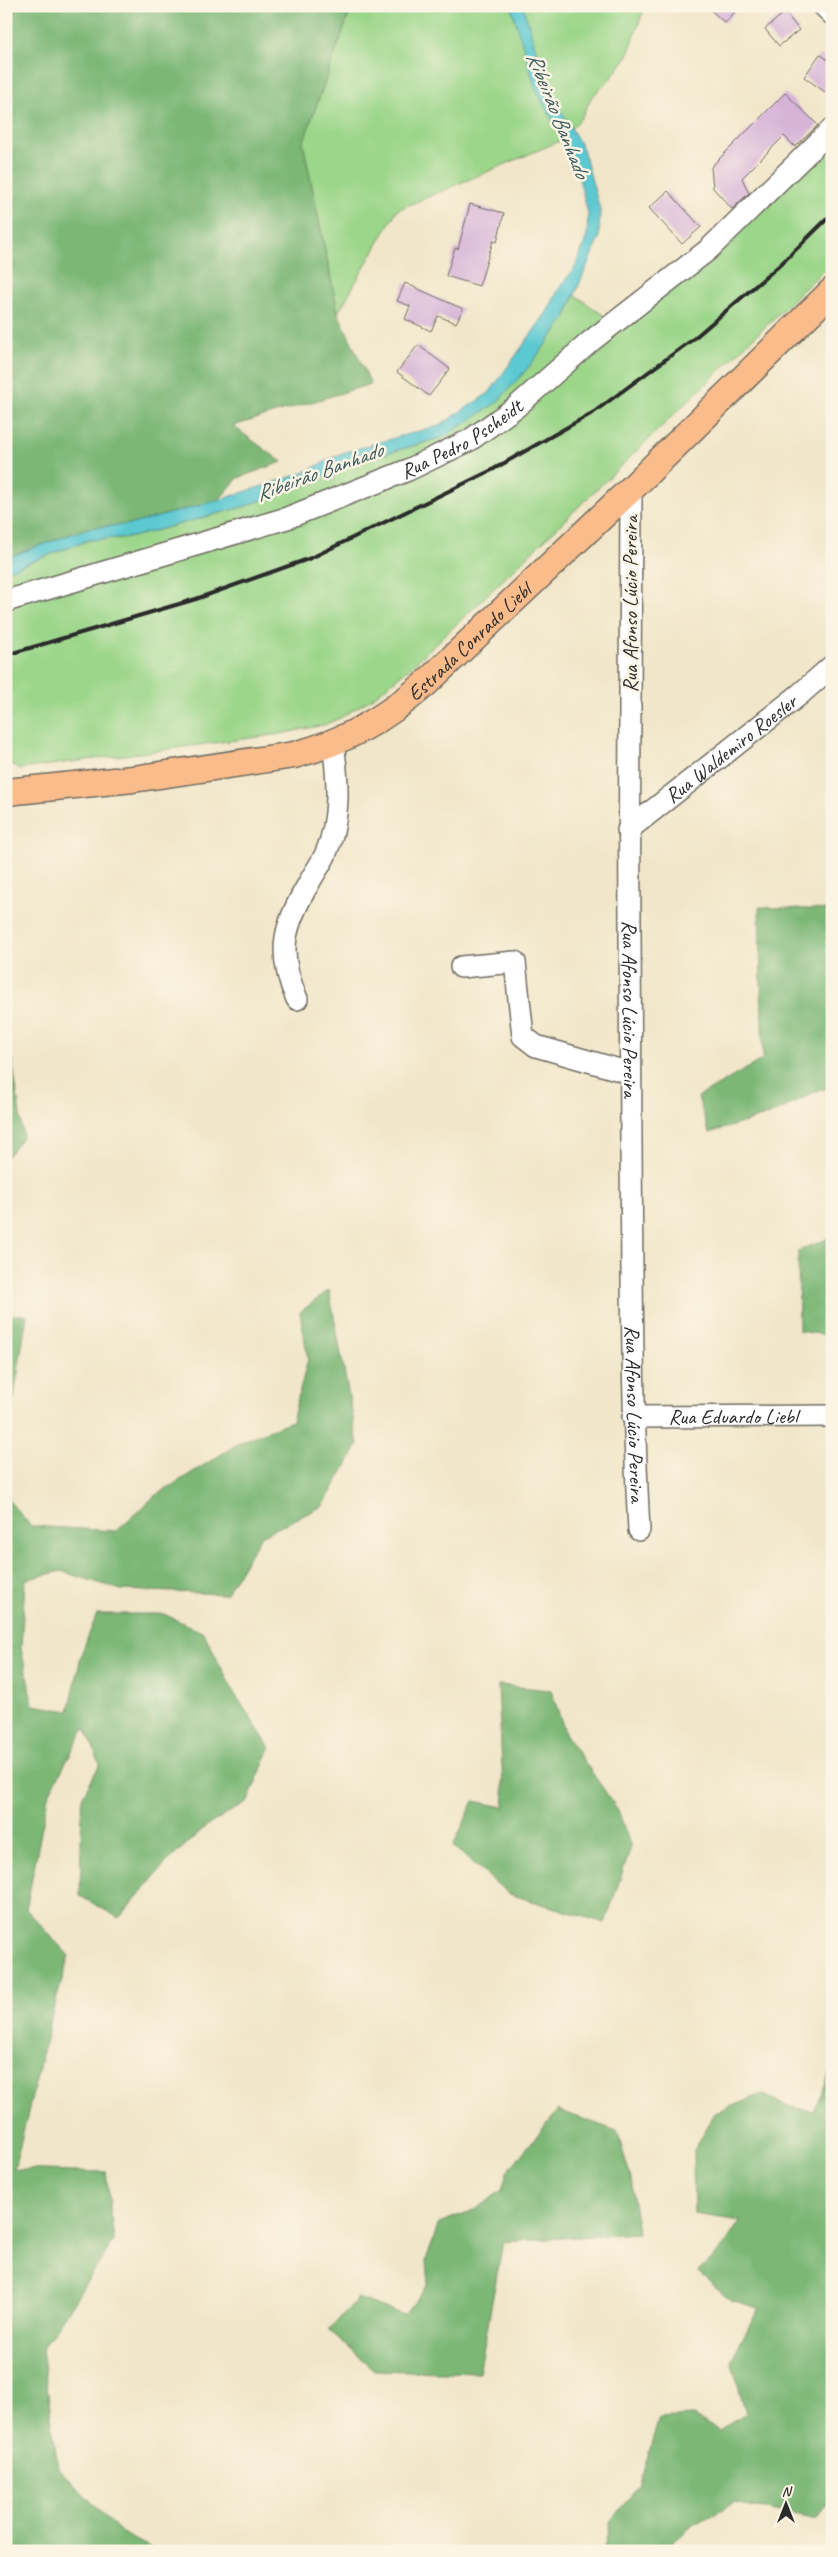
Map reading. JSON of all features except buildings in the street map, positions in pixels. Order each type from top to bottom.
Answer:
[{"type":"main road","name":"Estrada Conrado Liebl","points":[[6,792],[195,771],[294,754],[333,743],[366,729],[404,703],[631,489],[832,292]]},
{"type":"street","points":[[824,6],[832,14]]},
{"type":"street","name":"Rua Pedro Pscheidt","points":[[6,601],[287,518],[408,470],[470,440],[516,407],[591,341],[708,250],[832,129]]},
{"type":"street","name":"Rua Afonso Lúcio Pereira","points":[[631,489],[628,830],[633,1417],[639,1530]]},
{"type":"street","name":"Rua Waldemiro Roesler","points":[[628,830],[800,695],[832,666]]},
{"type":"street","points":[[297,998],[288,978],[284,959],[284,942],[295,906],[326,853],[336,820],[336,778],[333,743]]},
{"type":"street","points":[[461,967],[515,962],[523,1036],[536,1046],[630,1073]]},
{"type":"street","name":"Rua Eduardo Liebl","points":[[633,1417],[832,1416]]},
{"type":"green space","points":[[6,6],[352,6],[303,143],[338,313],[371,384],[233,426],[282,462],[238,478],[219,500],[132,524],[88,528],[6,558]]},
{"type":"green space","points":[[352,6],[645,6],[628,55],[611,78],[591,98],[581,118],[560,141],[397,210],[338,313],[303,143]]},
{"type":"green space","points":[[832,129],[832,262],[480,602],[413,665],[371,699],[340,718],[324,725],[280,734],[20,769],[6,761],[6,571],[89,540],[132,537],[246,506],[306,484],[345,465],[444,437],[496,403],[527,369],[564,320],[575,295],[614,323]]},
{"type":"green space","points":[[759,907],[832,910],[832,1090],[821,1089],[772,1114],[709,1133],[698,1097],[763,1059]]},
{"type":"green space","points":[[6,1016],[23,1136],[6,1158]]},
{"type":"green space","points":[[832,1237],[832,1336],[799,1331],[798,1251]]},
{"type":"green space","points":[[329,1290],[358,1445],[323,1506],[261,1536],[226,1594],[121,1590],[61,1571],[25,1580],[21,1649],[33,1705],[69,1711],[82,1652],[97,1614],[164,1614],[204,1633],[233,1691],[270,1748],[248,1801],[205,1827],[166,1863],[119,1918],[80,1896],[82,1797],[100,1764],[85,1727],[48,1796],[26,1909],[69,1956],[53,2011],[14,2169],[106,2172],[114,2241],[42,2349],[58,2468],[122,2533],[157,2551],[6,2551],[6,1315],[27,1315],[11,1416],[8,1500],[31,1526],[116,1531],[155,1496],[239,1443],[292,1421],[308,1359],[300,1312]]},
{"type":"green space","points":[[498,1685],[551,1690],[566,1735],[618,1810],[631,1847],[605,1923],[509,1894],[453,1846],[474,1801],[504,1807]]},
{"type":"green space","points":[[832,2063],[832,2497],[818,2519],[734,2503],[691,2526],[662,2551],[603,2551],[611,2520],[639,2486],[659,2418],[691,2416],[720,2430],[746,2413],[731,2360],[759,2308],[731,2300],[698,2272],[721,2250],[740,2221],[694,2214],[693,2152],[715,2113],[762,2094],[790,2107],[813,2111],[827,2081]]},
{"type":"green space","points":[[558,2110],[617,2131],[631,2179],[638,2233],[503,2242],[479,2373],[374,2370],[329,2330],[358,2298],[404,2315],[428,2285],[426,2260],[439,2223],[476,2209],[502,2190],[507,2172]]},
{"type":"water","name":"Ribeirão Banhado","points":[[511,6],[523,6],[546,84],[583,149],[600,210],[599,238],[564,320],[527,369],[496,403],[444,437],[345,465],[306,484],[246,506],[132,537],[89,540],[6,571],[6,558],[88,528],[132,524],[219,500],[303,473],[342,453],[440,425],[489,393],[547,312],[560,287],[576,266],[587,236],[588,213],[573,156],[536,90]]},
{"type":"railway","points":[[6,655],[196,599],[311,558],[492,470],[594,412],[692,340],[781,264],[832,214]]}]
